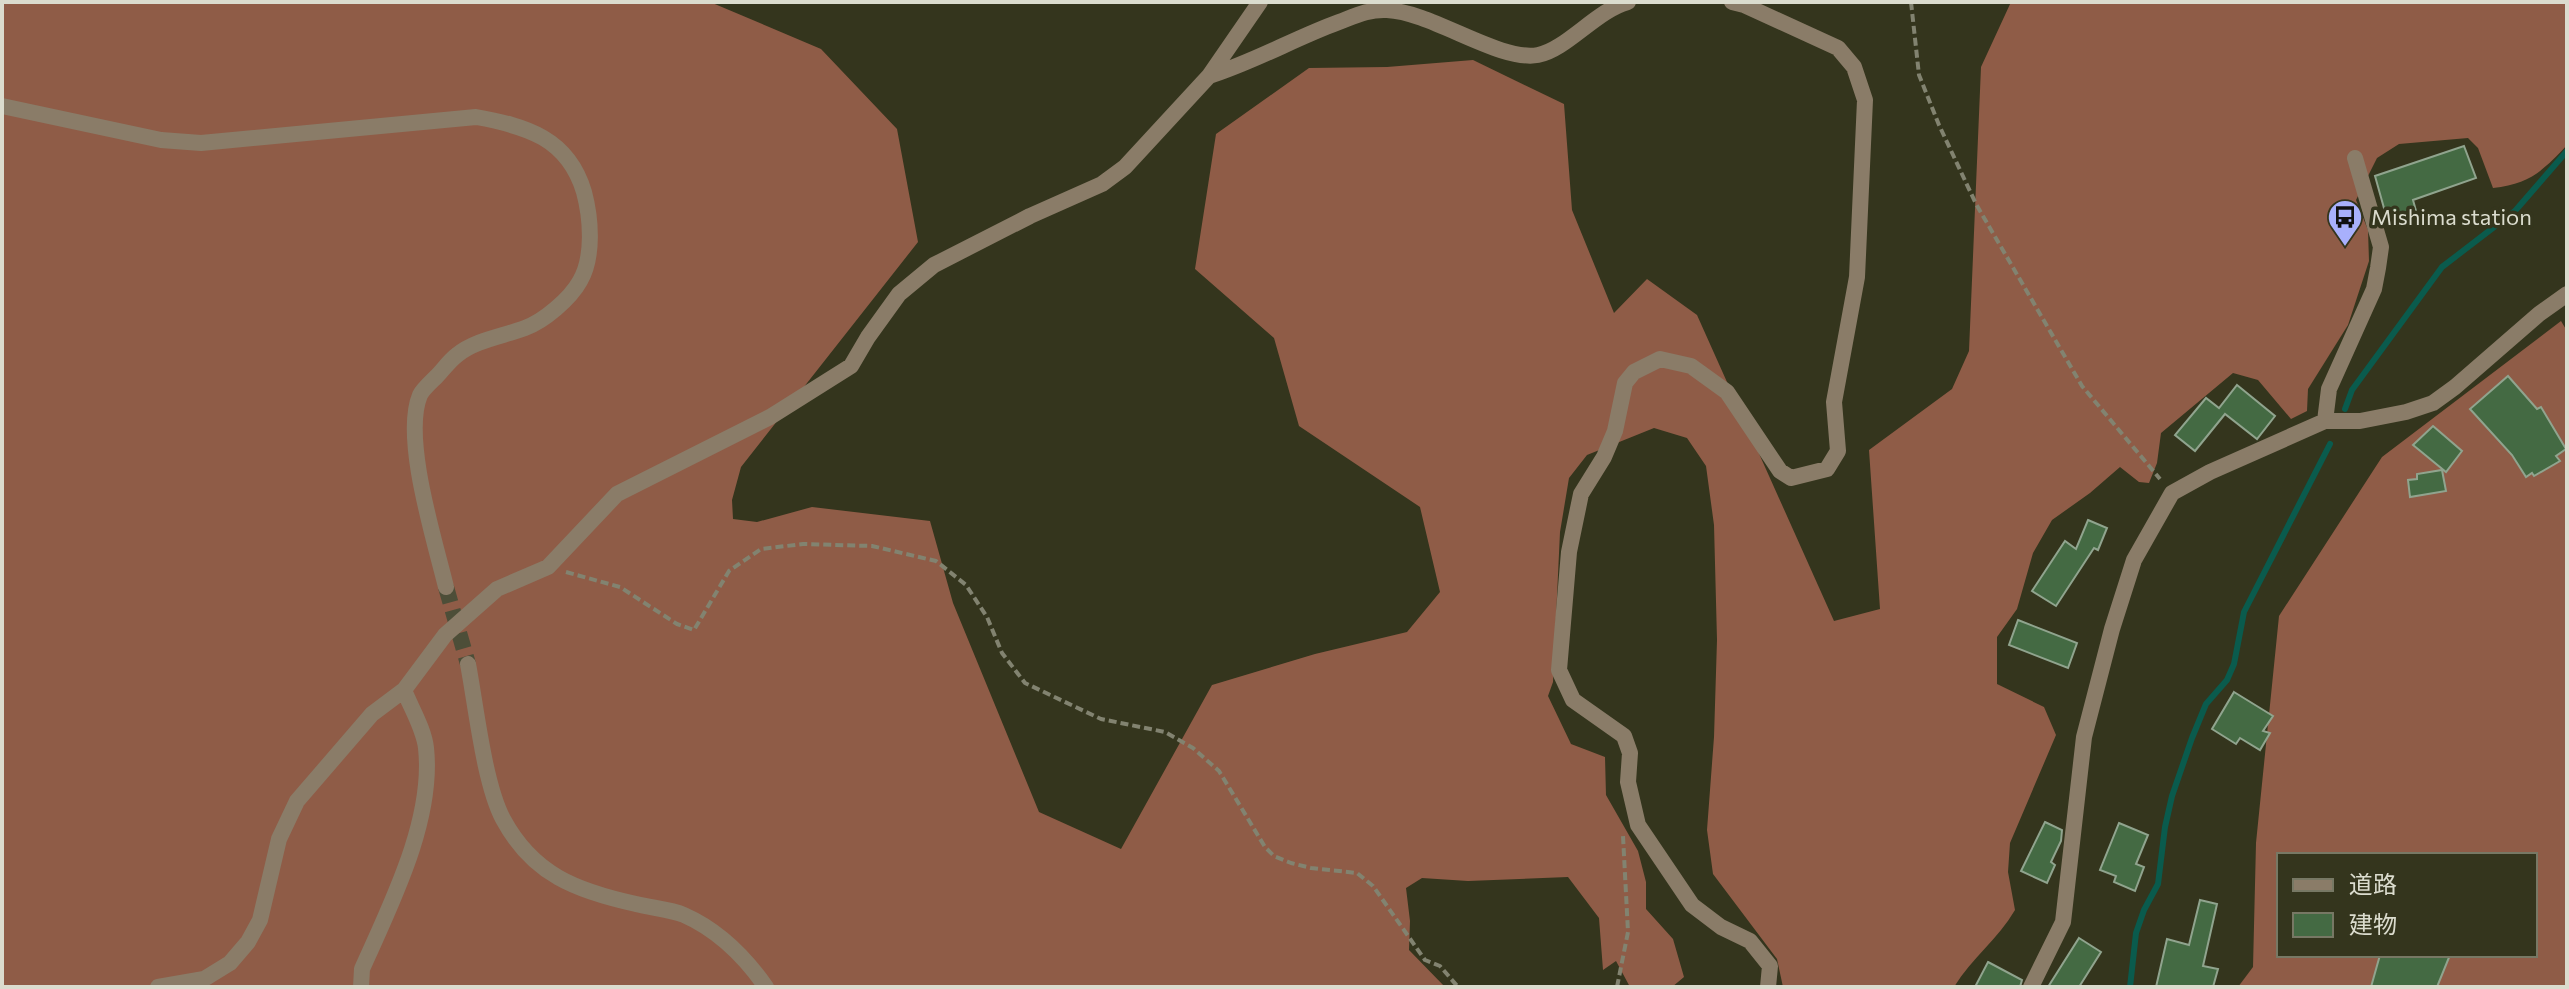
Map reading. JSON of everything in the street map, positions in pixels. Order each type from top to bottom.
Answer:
[{"type":"street","points":[[158,987],[204,979],[230,963],[248,942],[260,920],[279,839],[297,801],[372,714],[404,690],[445,635],[497,589],[548,567],[617,494],[770,417],[851,366],[899,294],[934,265],[1030,216],[1102,184],[1125,167],[1209,76],[1260,2]]},
{"type":"street","points":[[1209,76],[1239,67],[1321,28],[1366,11],[1385,9],[1406,12],[1524,56],[1541,55],[1628,2]]},
{"type":"street","points":[[1732,2],[1757,10],[1838,48],[1854,67],[1865,100],[1857,277],[1834,402],[1838,451],[1827,469],[1791,478],[1780,471],[1727,392],[1691,366],[1660,359],[1634,372],[1625,383],[1615,431],[1604,457],[1581,494],[1569,552],[1559,670],[1573,700],[1624,736],[1630,753],[1628,782],[1638,825],[1692,905],[1721,927],[1750,941],[1770,966],[1768,987]]},
{"type":"street","points":[[2,106],[149,138],[187,142],[476,117],[517,124],[556,144],[575,168],[590,221],[588,254],[580,281],[551,314],[527,327],[459,353],[420,394],[416,462],[446,587]]},
{"type":"street","points":[[2325,421],[2329,389],[2374,289],[2381,247],[2355,158]]},
{"type":"street","points":[[2031,987],[2063,922],[2084,737],[2112,629],[2134,560],[2172,493],[2210,472],[2325,421],[2360,421],[2433,403],[2567,294]]},
{"type":"street","points":[[468,664],[490,780],[501,816],[519,846],[539,867],[570,885],[617,900],[683,915],[718,936],[750,964],[766,987]]},
{"type":"street","points":[[361,987],[362,969],[408,865],[428,781],[426,744],[404,690]]},
{"type":"path","points":[[1911,2],[1919,75],[1976,204],[2082,386],[2172,493]]},
{"type":"path","points":[[548,567],[620,587],[677,624],[694,630],[729,571],[761,549],[803,544],[872,546],[936,561],[966,585],[987,617],[1002,653],[1025,683],[1101,719],[1165,732],[1193,748],[1219,771],[1265,847],[1274,856],[1311,868],[1357,873],[1373,886],[1425,960],[1440,966],[1458,987]]},
{"type":"path","points":[[1617,987],[1628,932],[1628,893],[1621,829]]},
{"type":"shaded area","points":[[2,2],[710,2],[821,49],[897,129],[918,242],[741,467],[732,500],[733,519],[757,522],[812,507],[930,521],[953,603],[1039,812],[1121,849],[1212,685],[1315,654],[1407,632],[1440,592],[1420,507],[1299,426],[1274,338],[1195,269],[1216,134],[1309,68],[1387,67],[1473,60],[1564,104],[1572,210],[1614,313],[1647,279],[1697,315],[1834,621],[1880,609],[1869,450],[1952,389],[1969,351],[1981,67],[2011,2],[2567,2],[2567,145],[2534,175],[2493,188],[2478,148],[2468,138],[2399,144],[2377,158],[2356,200],[2368,230],[2369,261],[2348,325],[2308,389],[2307,411],[2291,419],[2258,380],[2233,373],[2161,433],[2157,463],[2149,483],[2139,482],[2120,467],[2052,520],[2033,553],[2017,609],[1997,637],[1997,684],[2044,707],[2056,735],[2010,843],[2008,872],[2015,910],[1954,987],[1783,987],[1777,959],[1713,874],[1707,830],[1717,640],[1714,525],[1706,466],[1687,438],[1654,428],[1587,455],[1569,478],[1560,532],[1553,682],[1548,696],[1571,744],[1605,757],[1606,795],[1638,851],[1646,882],[1646,909],[1673,939],[1684,977],[1672,987],[1630,987],[1616,961],[1603,970],[1599,918],[1568,877],[1468,881],[1422,878],[1406,888],[1410,921],[1409,950],[1445,987],[2,987]]},
{"type":"shaded area","points":[[2561,321],[2567,331],[2567,987],[2238,987],[2253,967],[2256,843],[2279,616],[2382,457]]},
{"type":"building","points":[[2464,146],[2476,178],[2413,200],[2418,218],[2389,226],[2375,176]]},
{"type":"building","points":[[2508,376],[2537,409],[2541,407],[2566,449],[2556,456],[2560,461],[2534,476],[2532,473],[2526,477],[2512,455],[2470,409]]},
{"type":"building","points":[[2237,385],[2275,416],[2257,439],[2225,414],[2195,451],[2175,435],[2206,398],[2219,408]]},
{"type":"building","points":[[2433,426],[2462,451],[2446,472],[2413,445]]},
{"type":"building","points":[[2442,470],[2446,491],[2410,497],[2408,480],[2417,479],[2417,474]]},
{"type":"building","points":[[2088,520],[2107,528],[2098,550],[2094,548],[2056,606],[2032,591],[2065,541],[2076,549]]},
{"type":"building","points":[[2018,620],[2077,643],[2068,668],[2009,645]]},
{"type":"building","points":[[2234,692],[2273,716],[2263,731],[2270,733],[2260,750],[2240,738],[2236,744],[2212,729]]},
{"type":"building","points":[[2045,822],[2062,830],[2061,841],[2051,862],[2055,865],[2047,883],[2021,871]]},
{"type":"building","points":[[2119,823],[2148,835],[2136,864],[2144,867],[2135,891],[2114,882],[2116,876],[2100,870]]},
{"type":"building","points":[[2200,900],[2217,904],[2203,966],[2218,969],[2213,987],[2156,987],[2167,939],[2189,945]]},
{"type":"building","points":[[2079,938],[2101,952],[2079,987],[2048,987]]},
{"type":"building","points":[[2379,957],[2449,957],[2437,987],[2371,987]]},
{"type":"building","points":[[1988,962],[2022,980],[2020,987],[1975,987]]},
{"type":"waterway","points":[[2345,409],[2352,390],[2442,267],[2515,211],[2567,151]]},
{"type":"waterway","points":[[2130,987],[2136,933],[2158,884],[2172,796],[2192,738],[2206,704],[2227,680],[2234,664],[2244,612],[2330,444]]},
{"type":"tunnel","points":[[446,587],[468,664]]},
{"type":"place","name":"Mishima station","points":[[2345,248]]}]
